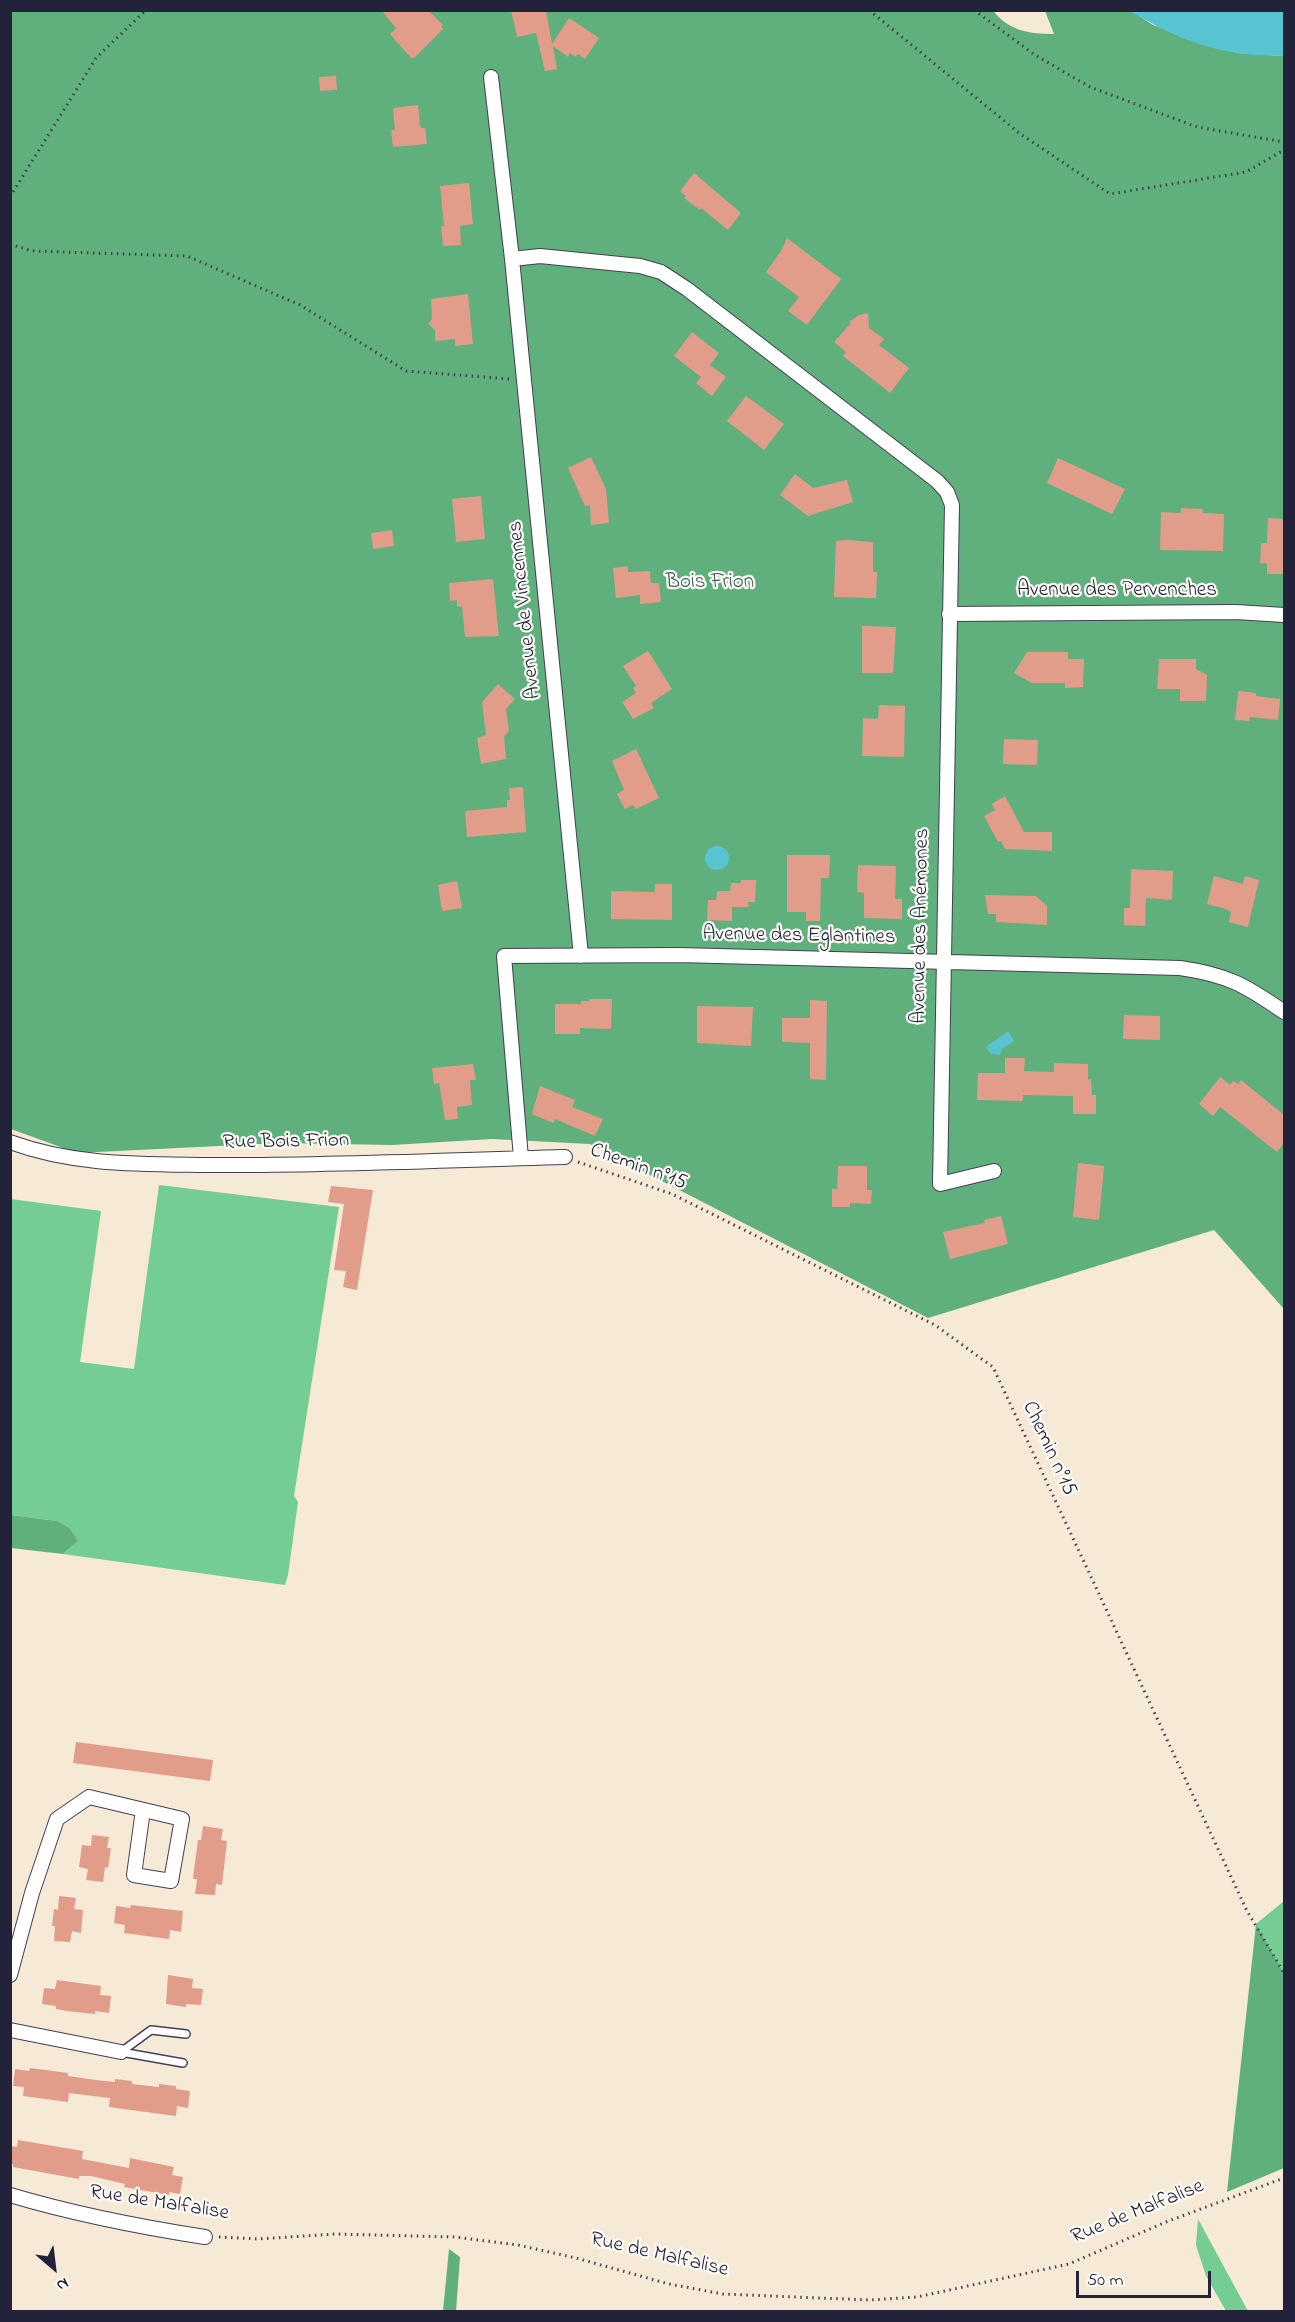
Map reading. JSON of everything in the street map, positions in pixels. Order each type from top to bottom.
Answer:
[{"type":"street","name":"Avenue de Vincennes","points":[[491,77],[512,260],[581,956]]},
{"type":"street","points":[[512,260],[540,256],[640,266],[661,272],[681,284],[937,481],[947,492],[952,505],[949,614]]},
{"type":"street","name":"Avenue des Pervenches","points":[[949,614],[1236,612],[1284,615]]},
{"type":"street","name":"Avenue des Anémones","points":[[949,614],[940,1184],[994,1171]]},
{"type":"street","name":"Avenue des Eglantines","points":[[521,1158],[504,956],[678,955],[1190,969],[1210,972],[1237,981],[1284,1012]]},
{"type":"street","name":"Rue Bois Frion","points":[[10,1142],[71,1158],[118,1164],[259,1165],[565,1157]]},
{"type":"street","points":[[10,1975],[32,1893],[57,1819],[89,1797],[144,1810],[182,1819],[171,1881],[134,1875],[144,1810]]},
{"type":"street","points":[[10,2030],[121,2052]]},
{"type":"street","name":"Rue de Malfalise","points":[[10,2195],[154,2229],[205,2237]]},
{"type":"lane","points":[[121,2052],[152,2030],[186,2034]]},
{"type":"lane","points":[[121,2052],[183,2063]]},
{"type":"path","points":[[10,197],[96,58],[146,10]]},
{"type":"path","points":[[870,10],[1019,133],[1110,194],[1246,172],[1284,150]]},
{"type":"path","points":[[974,10],[1035,55],[1090,87],[1197,126],[1284,142]]},
{"type":"path","points":[[10,244],[32,251],[187,256],[300,305],[406,371],[524,380]]},
{"type":"path","name":"Chemin n°15","points":[[565,1157],[672,1194],[935,1324],[993,1367],[1247,1911],[1284,1973]]},
{"type":"path","name":"Rue de Malfalise","points":[[205,2237],[258,2239],[335,2234],[454,2237],[553,2253],[669,2284],[723,2294],[819,2300],[882,2300],[917,2297],[1069,2264],[1166,2222],[1284,2178]]},
{"type":"green space","name":"Bois Frion","points":[[993,10],[1012,27],[1037,33],[1054,34],[1045,11],[1130,10],[1153,25],[1238,53],[1284,56],[1284,1309],[1214,1230],[928,1318],[590,1144],[492,1139],[392,1145],[280,1143],[77,1153],[11,1129],[10,11]]},
{"type":"green space","points":[[159,1185],[339,1207],[294,1496],[298,1502],[285,1585],[63,1554],[78,1541],[57,1521],[11,1515],[11,1199],[101,1211],[80,1362],[134,1369]]},
{"type":"green space","points":[[11,1515],[57,1521],[69,1528],[78,1541],[63,1554],[11,1548]]},
{"type":"green space","points":[[1284,1901],[1284,1973],[1256,1924]]},
{"type":"green space","points":[[1256,1924],[1284,1973],[1284,2168],[1227,2192]]},
{"type":"green space","points":[[1198,2219],[1248,2311],[1226,2311],[1206,2276],[1196,2245]]},
{"type":"green space","points":[[449,2249],[460,2257],[456,2311],[443,2311]]},
{"type":"water","points":[[1130,11],[1284,11],[1284,56],[1244,54],[1196,43],[1169,32]]},
{"type":"water","points":[[717,846],[725,850],[729,858],[725,866],[717,870],[709,866],[705,858],[709,850]]},
{"type":"water","points":[[1008,1031],[1014,1041],[1002,1049],[1000,1055],[991,1054],[986,1047]]},
{"type":"building","points":[[381,10],[428,10],[443,25],[441,27],[443,29],[414,58],[411,58],[390,34],[396,28]]},
{"type":"building","points":[[511,10],[546,10],[552,44],[569,18],[599,38],[585,59],[578,54],[576,57],[570,53],[568,57],[553,46],[557,69],[545,71],[536,33],[517,37]]},
{"type":"building","points":[[336,76],[337,90],[320,91],[319,77]]},
{"type":"building","points":[[418,105],[420,125],[421,128],[425,128],[427,144],[393,147],[391,130],[395,130],[393,108]]},
{"type":"building","points":[[694,173],[741,213],[728,230],[701,208],[700,210],[684,198],[686,196],[680,191]]},
{"type":"building","points":[[469,183],[473,224],[460,226],[461,245],[443,246],[441,226],[444,226],[440,186]]},
{"type":"building","points":[[787,238],[841,279],[807,325],[788,311],[799,297],[766,272]]},
{"type":"building","points":[[468,294],[473,344],[455,346],[455,339],[435,341],[435,330],[428,324],[432,319],[431,299]]},
{"type":"building","points":[[868,313],[869,328],[884,339],[879,345],[909,368],[890,393],[843,356],[846,352],[834,342],[851,323],[849,322],[859,315]]},
{"type":"building","points":[[692,332],[719,353],[710,365],[726,377],[712,396],[696,383],[701,377],[674,356]]},
{"type":"building","points":[[746,396],[784,424],[764,450],[727,421]]},
{"type":"building","points":[[591,457],[606,489],[609,523],[591,525],[590,505],[585,506],[568,468]]},
{"type":"building","points":[[1058,458],[1125,489],[1112,514],[1047,483]]},
{"type":"building","points":[[795,474],[813,488],[847,480],[853,502],[808,516],[780,495]]},
{"type":"building","points":[[481,496],[485,539],[456,542],[452,499]]},
{"type":"building","points":[[1181,508],[1203,509],[1203,513],[1224,514],[1223,551],[1160,550],[1161,512],[1181,513]]},
{"type":"building","points":[[1268,518],[1284,519],[1284,574],[1267,574],[1267,563],[1260,563],[1261,543],[1267,543]]},
{"type":"building","points":[[392,530],[394,546],[373,549],[371,533]]},
{"type":"building","points":[[836,541],[873,542],[873,572],[877,572],[876,598],[834,597]]},
{"type":"building","points":[[628,566],[628,572],[650,571],[651,583],[659,583],[661,602],[640,604],[640,595],[616,598],[613,568]]},
{"type":"building","points":[[493,579],[499,636],[465,637],[462,606],[457,607],[457,600],[450,601],[449,583]]},
{"type":"building","points":[[862,626],[896,627],[893,673],[862,673]]},
{"type":"building","points":[[648,651],[672,689],[651,703],[654,708],[633,719],[622,702],[636,693],[633,688],[636,686],[623,666]]},
{"type":"building","points":[[1027,652],[1068,652],[1068,659],[1084,659],[1083,687],[1065,688],[1065,683],[1032,683],[1014,673]]},
{"type":"building","points":[[1159,659],[1196,659],[1196,669],[1207,675],[1206,701],[1180,701],[1180,689],[1157,689]]},
{"type":"building","points":[[498,684],[515,699],[506,709],[509,731],[504,736],[506,759],[481,764],[477,738],[486,735],[482,702]]},
{"type":"building","points":[[1238,691],[1280,699],[1278,720],[1250,717],[1249,721],[1235,720]]},
{"type":"building","points":[[879,705],[905,706],[904,757],[862,756],[863,718],[878,719]]},
{"type":"building","points":[[1004,739],[1038,740],[1037,765],[1003,764]]},
{"type":"building","points":[[636,749],[659,798],[636,809],[633,805],[625,809],[617,794],[624,790],[612,761]]},
{"type":"building","points":[[523,787],[526,832],[467,837],[465,811],[507,807],[507,800],[510,800],[509,788]]},
{"type":"building","points":[[1005,796],[1024,832],[1052,832],[1052,851],[1005,849],[1001,841],[998,842],[984,816],[995,810],[992,804]]},
{"type":"building","points":[[787,855],[830,855],[829,878],[821,878],[820,921],[806,921],[806,912],[787,912]]},
{"type":"building","points":[[858,865],[896,866],[895,899],[902,899],[902,919],[864,918],[864,893],[857,892]]},
{"type":"building","points":[[1131,869],[1173,871],[1172,900],[1146,898],[1145,926],[1124,925],[1124,908],[1130,908]]},
{"type":"building","points":[[1214,876],[1243,884],[1245,876],[1259,880],[1248,927],[1229,922],[1231,912],[1226,909],[1207,904]]},
{"type":"building","points":[[741,880],[756,880],[755,902],[748,902],[749,907],[732,907],[732,921],[707,920],[708,900],[716,900],[717,891],[730,891],[731,883],[741,883]]},
{"type":"building","points":[[457,881],[462,908],[442,911],[438,885]]},
{"type":"building","points":[[655,884],[672,884],[672,920],[611,919],[611,891],[655,892]]},
{"type":"building","points":[[985,895],[1036,896],[1047,906],[1047,925],[996,922],[996,914],[988,914]]},
{"type":"building","points":[[589,999],[612,999],[611,1029],[580,1028],[580,1034],[555,1034],[555,1004],[581,1004],[581,1001],[589,1001]]},
{"type":"building","points":[[810,1000],[827,1001],[826,1080],[810,1079],[810,1043],[782,1042],[782,1018],[810,1018]]},
{"type":"building","points":[[697,1006],[753,1007],[751,1046],[697,1043]]},
{"type":"building","points":[[1124,1015],[1160,1016],[1160,1040],[1123,1039]]},
{"type":"building","points":[[1005,1058],[1025,1058],[1024,1071],[1054,1072],[1054,1063],[1088,1064],[1088,1080],[1091,1079],[1092,1095],[1096,1095],[1096,1114],[1073,1114],[1073,1096],[1023,1095],[1023,1101],[977,1100],[978,1073],[1005,1073]]},
{"type":"building","points":[[473,1064],[476,1080],[470,1080],[472,1105],[457,1107],[458,1119],[445,1120],[439,1083],[434,1084],[432,1068]]},
{"type":"building","points":[[1220,1077],[1230,1085],[1233,1081],[1238,1084],[1241,1080],[1284,1115],[1284,1143],[1277,1152],[1220,1107],[1213,1116],[1199,1104]]},
{"type":"building","points":[[540,1086],[575,1100],[572,1107],[603,1119],[595,1136],[555,1119],[553,1123],[532,1114]]},
{"type":"building","points":[[1078,1163],[1104,1166],[1099,1220],[1073,1217]]},
{"type":"building","points":[[838,1166],[867,1166],[867,1190],[872,1190],[871,1204],[850,1203],[850,1207],[832,1207],[832,1189],[837,1189]]},
{"type":"building","points":[[331,1186],[373,1190],[357,1290],[343,1287],[346,1271],[334,1270],[344,1204],[328,1202]]},
{"type":"building","points":[[1001,1216],[1008,1244],[950,1259],[943,1232],[985,1223],[984,1220]]},
{"type":"building","points":[[76,1742],[213,1760],[210,1781],[73,1763]]},
{"type":"building","points":[[203,1826],[223,1829],[221,1840],[227,1841],[222,1885],[216,1884],[215,1895],[195,1894],[197,1879],[193,1879],[194,1870],[198,1840],[201,1840]]},
{"type":"building","points":[[92,1835],[109,1837],[107,1848],[111,1848],[103,1882],[86,1880],[88,1869],[79,1867],[82,1845],[91,1846]]},
{"type":"building","points":[[59,1896],[76,1898],[74,1909],[83,1910],[81,1933],[72,1931],[70,1942],[54,1941],[55,1926],[52,1926],[54,1909],[58,1910]]},
{"type":"building","points":[[131,1905],[183,1911],[181,1932],[170,1930],[169,1939],[124,1933],[125,1925],[114,1923],[116,1906],[130,1908]]},
{"type":"building","points":[[168,1975],[193,1979],[192,1988],[203,1989],[201,2005],[186,2004],[186,2007],[166,2004]]},
{"type":"building","points":[[57,1980],[101,1986],[100,1995],[111,1996],[109,2013],[67,2011],[56,2009],[56,2006],[42,2004],[44,1988],[55,1989]]},
{"type":"building","points":[[30,2068],[68,2073],[68,2076],[96,2080],[115,2082],[115,2079],[132,2081],[132,2084],[176,2086],[176,2089],[190,2091],[188,2108],[177,2106],[176,2116],[109,2107],[110,2098],[69,2093],[68,2102],[23,2096],[24,2087],[13,2086],[15,2069],[29,2071]]},
{"type":"building","points":[[18,2140],[83,2151],[82,2159],[129,2168],[130,2158],[174,2167],[172,2175],[183,2177],[180,2194],[169,2192],[169,2195],[124,2187],[125,2184],[91,2176],[79,2176],[79,2179],[13,2167],[10,2163],[10,2146],[17,2147]]}]
